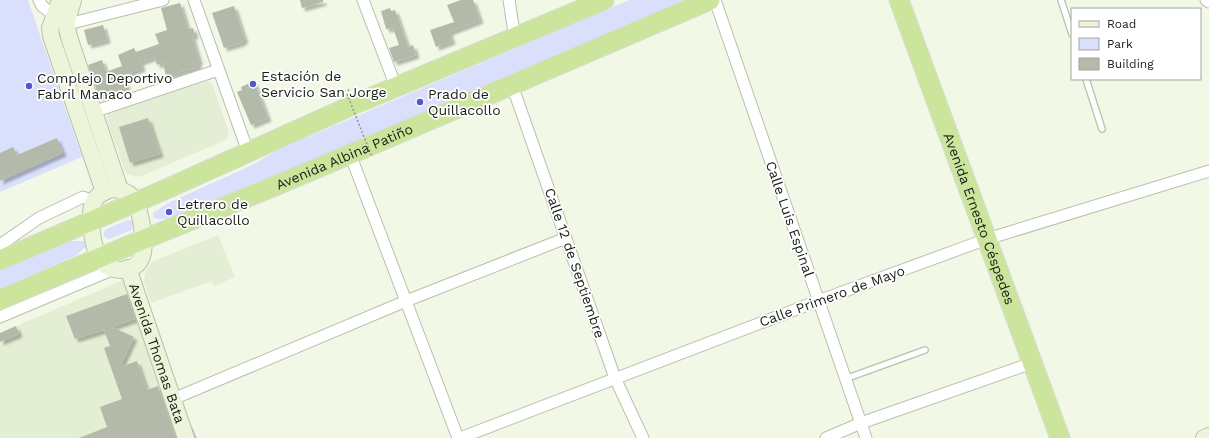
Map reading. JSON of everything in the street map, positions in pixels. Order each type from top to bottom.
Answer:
[{"type":"highway","points":[[0,260],[136,202],[396,87],[604,0]]},
{"type":"highway","name":"Avenida Albina Patiño","points":[[0,300],[114,265],[144,240],[350,154],[710,0]]},
{"type":"highway","name":"Avenida Ernesto Céspedes","points":[[889,0],[981,241],[1026,365],[1048,438]]},
{"type":"highway","name":"Avenida Ernesto Céspedes","points":[[899,0],[981,241]]},
{"type":"highway","name":"Avenida Ernesto Céspedes","points":[[1026,365],[1060,438]]},
{"type":"main road","points":[[73,0],[61,12],[50,28],[53,47],[99,196],[111,190],[120,190],[130,195],[136,202],[144,240],[144,251],[142,258],[137,264],[114,265]]},
{"type":"main road","points":[[61,12],[120,190]]},
{"type":"main road","name":"Avenida Thomas Bata","points":[[99,196],[90,208],[91,221],[114,265],[173,399],[186,438]]},
{"type":"main road","points":[[1204,438],[1209,436]]},
{"type":"street","points":[[39,0],[42,6],[61,12],[76,22],[162,0]]},
{"type":"street","points":[[194,0],[248,152]]},
{"type":"street","points":[[363,0],[396,87]]},
{"type":"street","points":[[509,0],[514,38]]},
{"type":"street","name":"Calle Luis Espinal","points":[[715,0],[866,438]]},
{"type":"street","points":[[93,112],[218,70]]},
{"type":"street","name":"Calle 12 de Septiembre","points":[[512,85],[615,378],[643,438]]},
{"type":"street","points":[[350,154],[459,438]]},
{"type":"street","name":"Calle Primero de Mayo","points":[[459,438],[818,301],[981,241],[1209,170]]},
{"type":"street","points":[[0,245],[54,210],[83,197],[99,196]]},
{"type":"street","points":[[173,399],[406,301],[566,238]]},
{"type":"street","points":[[0,317],[114,265]]},
{"type":"street","points":[[826,438],[861,423],[1026,365]]},
{"type":"lane","points":[[1061,0],[1071,31]]},
{"type":"lane","points":[[1086,80],[1102,129]]},
{"type":"lane","points":[[845,379],[925,350]]},
{"type":"path","points":[[347,94],[372,157]]},
{"type":"shaded area","points":[[207,81],[212,83],[229,133],[226,140],[139,177],[126,174],[106,118],[109,112]]},
{"type":"shaded area","points":[[218,235],[235,277],[214,286],[212,281],[151,303],[144,281],[146,270],[153,261]]},
{"type":"shaded area","points":[[126,279],[180,438],[0,438],[0,333]]},
{"type":"green space","name":"Complejo Deportivo Fabril Manaco","points":[[0,0],[28,0],[82,157],[0,192]]},
{"type":"green space","name":"Prado de Quillacollo","points":[[629,0],[687,0],[177,218],[157,219],[153,217],[153,213],[168,203],[248,167],[282,148]]},
{"type":"green space","points":[[127,220],[132,221],[134,224],[132,230],[109,239],[103,236],[105,230]]},
{"type":"green space","points":[[69,241],[86,241],[88,245],[75,256],[0,289],[0,270]]},
{"type":"building","points":[[300,0],[323,0],[323,2],[302,8]]},
{"type":"building","points":[[461,0],[473,0],[480,20],[449,32],[452,41],[436,47],[430,30],[454,22],[447,5]]},
{"type":"building","points":[[180,3],[188,29],[193,28],[195,35],[192,36],[199,60],[197,67],[166,76],[163,63],[157,65],[154,57],[140,62],[142,68],[123,76],[127,87],[99,97],[88,65],[102,60],[106,72],[122,66],[118,55],[134,48],[136,52],[159,44],[155,34],[167,30],[161,8]]},
{"type":"building","points":[[234,6],[245,40],[224,48],[212,13]]},
{"type":"building","points":[[390,8],[391,11],[395,10],[408,47],[413,45],[416,55],[394,62],[389,48],[399,45],[393,28],[386,29],[381,11]]},
{"type":"building","points":[[103,25],[107,40],[88,45],[84,30]]},
{"type":"building","points":[[254,81],[268,118],[251,125],[237,92],[242,90],[241,87]]},
{"type":"building","points":[[148,118],[160,154],[130,163],[119,127]]},
{"type":"building","points":[[57,138],[63,153],[0,181],[0,153],[13,147],[17,155]]},
{"type":"building","points":[[127,294],[135,319],[112,327],[134,337],[120,367],[137,361],[147,390],[158,386],[176,438],[79,438],[107,427],[100,407],[122,399],[104,348],[110,346],[104,330],[75,339],[66,316]]},
{"type":"building","points":[[16,326],[19,334],[0,342],[0,333]]},
{"type":"waterway","points":[[191,428],[195,438]]},
{"type":"place","name":"Estación de Servicio San Jorge","points":[[253,84]]},
{"type":"place","name":"Complejo Deportivo Fabril Manaco","points":[[29,86]]},
{"type":"place","name":"Prado de Quillacollo","points":[[420,102]]},
{"type":"place","name":"Letrero de Quillacollo","points":[[169,212]]}]
